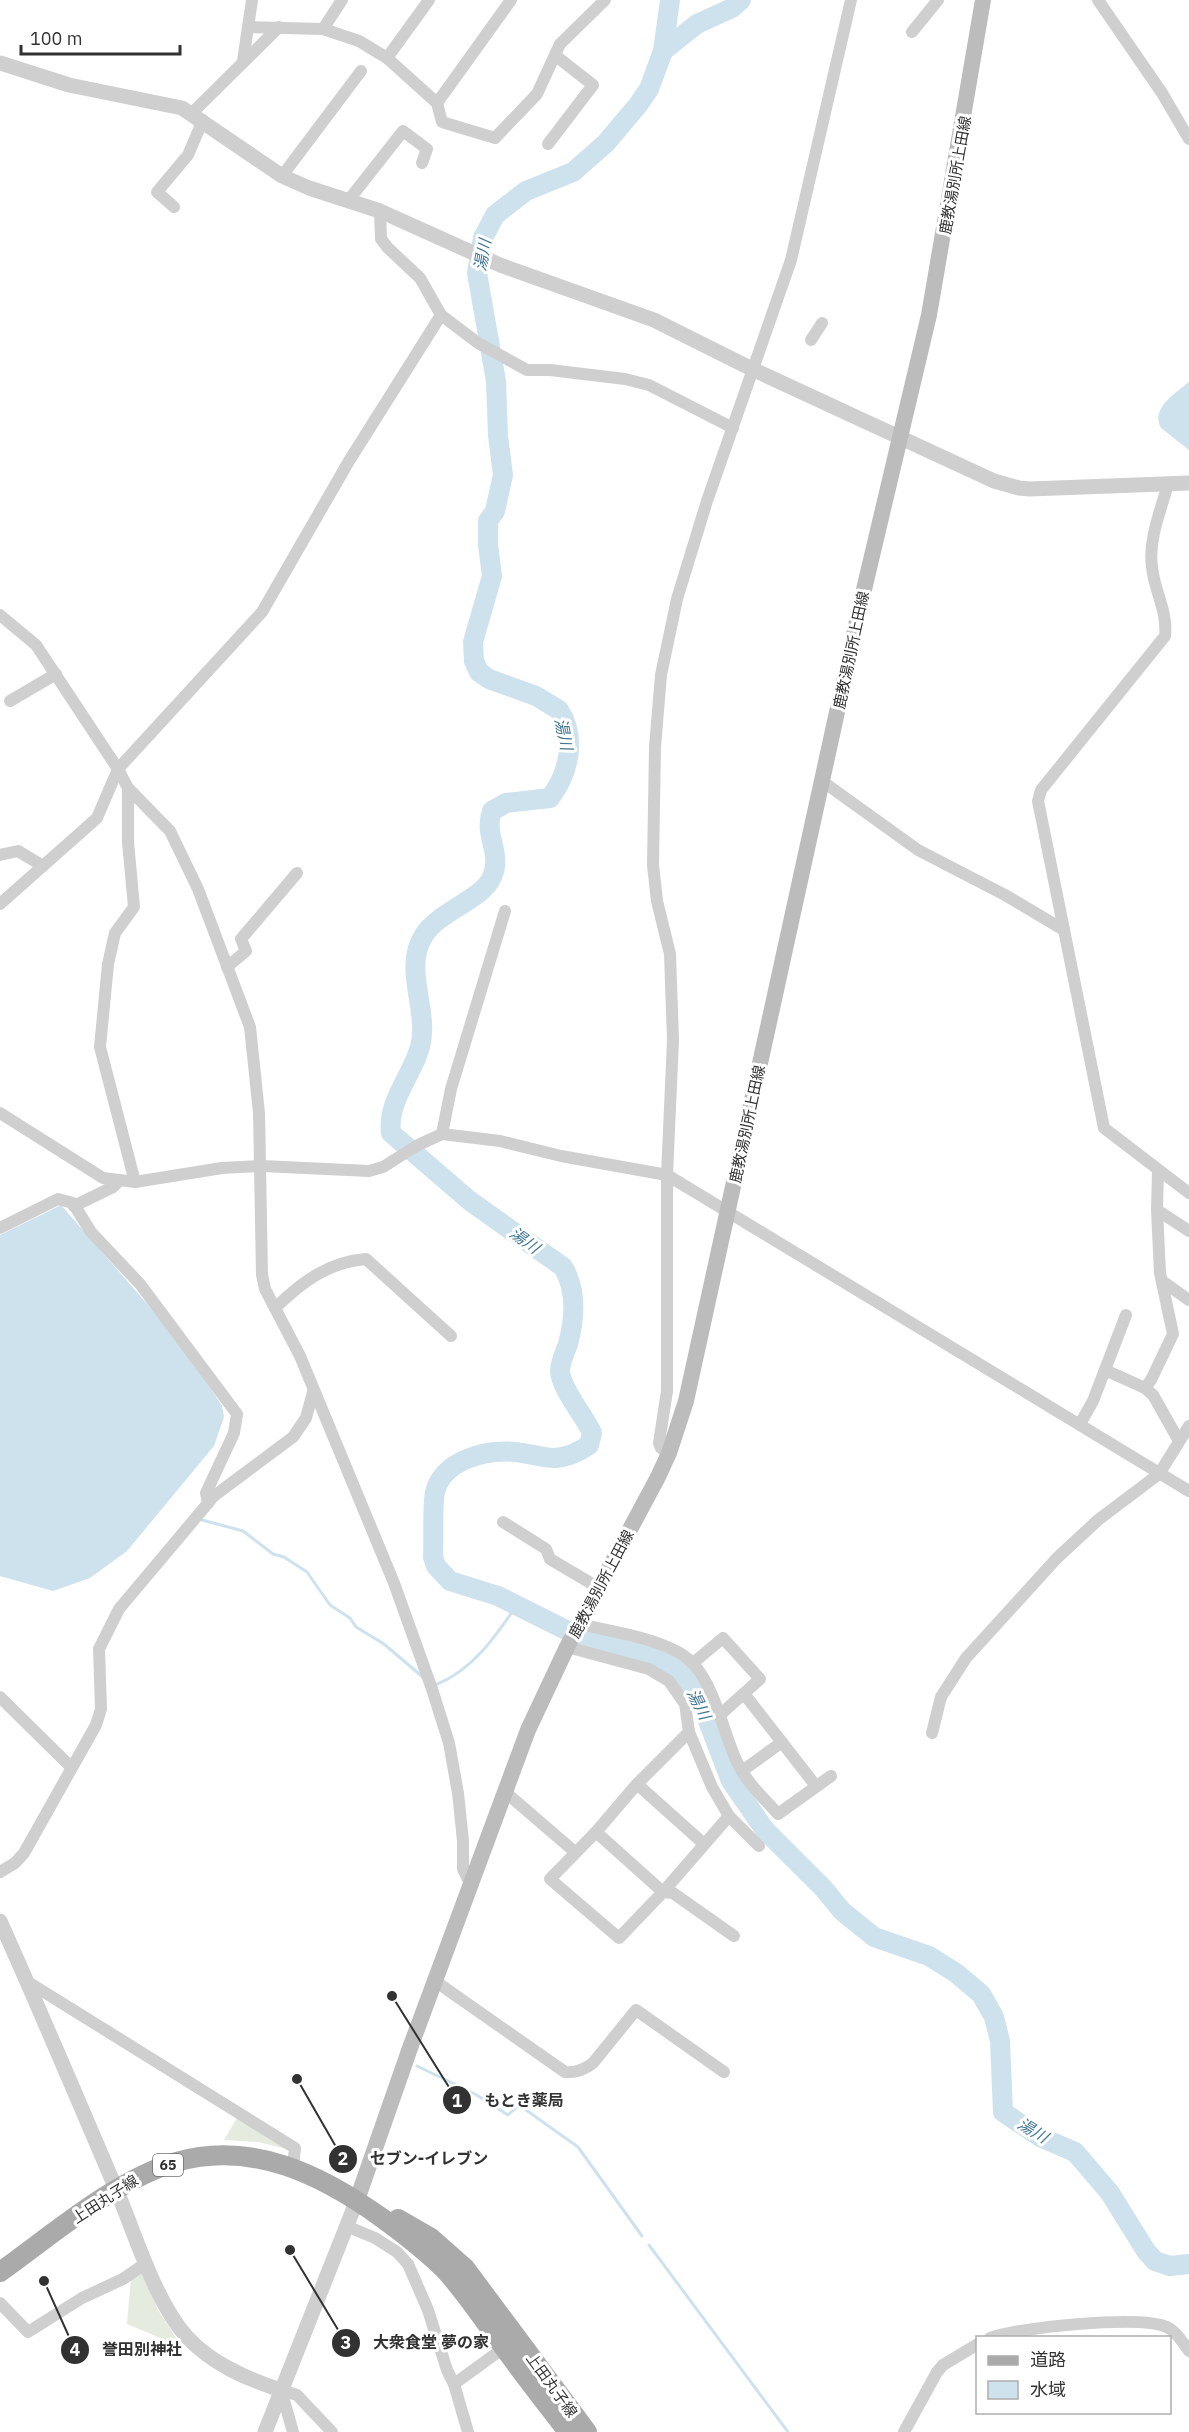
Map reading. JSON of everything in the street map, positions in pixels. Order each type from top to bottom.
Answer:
[{"type":"main road","name":"鹿教湯別所上田線","points":[[357,2200],[528,1730],[568,1645],[669,1453],[686,1401],[822,781],[927,326],[983,0]]},
{"type":"main road","name":"上田丸子線","points":[[0,2271],[116,2189],[153,2170],[175,2162],[210,2155],[254,2157],[293,2167],[412,2225],[441,2246],[474,2278],[510,2342],[568,2432]]},
{"type":"main road","name":"上田丸子線","points":[[510,2342],[587,2432]]},
{"type":"street","points":[[243,61],[252,0]]},
{"type":"street","points":[[323,29],[342,0]]},
{"type":"street","points":[[387,58],[429,0]]},
{"type":"street","points":[[437,103],[511,0]]},
{"type":"street","points":[[249,27],[323,29],[359,41],[387,58],[437,103],[442,122],[495,138],[537,94],[560,44],[605,0]]},
{"type":"street","points":[[669,1453],[661,1448],[659,1443],[667,1391],[667,1175],[673,1040],[672,982],[670,954],[657,901],[653,865],[655,747],[661,675],[677,599],[707,501],[791,260],[851,0]]},
{"type":"street","points":[[912,32],[938,0]]},
{"type":"street","points":[[1098,0],[1162,93],[1189,140]]},
{"type":"street","points":[[174,207],[157,192],[188,155],[198,117],[243,61],[279,27]]},
{"type":"street","points":[[548,144],[593,85],[556,56]]},
{"type":"street","points":[[0,63],[69,85],[172,105],[198,117],[282,176],[380,211],[500,265],[654,321],[994,481],[1019,488],[1189,483]]},
{"type":"street","points":[[282,176],[361,71]]},
{"type":"street","points":[[348,201],[403,131],[427,148],[422,163]]},
{"type":"street","points":[[380,211],[381,239],[420,278],[441,315],[478,343],[527,370],[550,370],[625,379],[649,385],[733,428]]},
{"type":"street","points":[[0,904],[97,818],[118,769],[262,612],[349,461],[441,315]]},
{"type":"street","points":[[811,340],[822,323]]},
{"type":"street","points":[[1168,484],[1153,539],[1151,566],[1166,624],[1165,636],[1041,790],[1038,801],[1104,1128],[1189,1193]]},
{"type":"street","points":[[1,617],[36,645],[118,769],[128,788],[170,831],[198,889],[250,1027],[259,1113],[262,1166],[260,1262],[265,1289],[300,1356],[394,1583],[432,1689],[449,1743],[458,1792],[463,1841],[463,1869],[471,1886]]},
{"type":"street","points":[[10,701],[56,674]]},
{"type":"street","points":[[822,781],[918,850],[1005,895],[1064,930]]},
{"type":"street","points":[[128,788],[128,842],[134,907],[115,933],[108,964],[100,1047],[135,1182]]},
{"type":"street","points":[[0,855],[18,851],[43,867]]},
{"type":"street","points":[[227,967],[246,951],[241,939],[297,873]]},
{"type":"street","points":[[442,1134],[448,1100],[505,911]]},
{"type":"street","points":[[0,1113],[103,1178],[135,1182],[193,1172],[262,1166],[369,1171],[383,1167],[418,1145],[442,1134],[500,1141],[561,1156],[667,1175],[1189,1491]]},
{"type":"street","points":[[1145,1388],[1173,1334],[1162,1281],[1157,1210],[1158,1171]]},
{"type":"street","points":[[74,1206],[113,1187],[120,1180]]},
{"type":"street","points":[[0,1228],[58,1199],[74,1206],[91,1233],[140,1284],[237,1414],[234,1434],[206,1493],[208,1503]]},
{"type":"street","points":[[1157,1210],[1189,1231]]},
{"type":"street","points":[[275,1308],[300,1283],[344,1260],[366,1259],[451,1336]]},
{"type":"street","points":[[1162,1281],[1189,1299]]},
{"type":"street","points":[[1080,1424],[1093,1401],[1126,1315]]},
{"type":"street","points":[[1105,1370],[1145,1388],[1154,1395],[1179,1441]]},
{"type":"street","points":[[0,1872],[15,1863],[24,1853],[100,1715],[99,1648],[125,1600],[208,1503],[293,1437],[306,1418],[313,1392]]},
{"type":"street","points":[[932,1733],[941,1697],[966,1658],[1057,1558],[1098,1520],[1159,1474],[1189,1426]]},
{"type":"street","points":[[503,1522],[546,1550],[549,1559],[599,1588]]},
{"type":"street","points":[[579,1625],[654,1641],[679,1653],[693,1663],[721,1714],[742,1771],[778,1814],[831,1776]]},
{"type":"street","points":[[693,1663],[723,1638],[760,1679],[745,1695],[721,1714]]},
{"type":"street","points":[[568,1645],[650,1669],[669,1681],[686,1704],[689,1732],[712,1787],[729,1816],[759,1846]]},
{"type":"street","points":[[745,1695],[816,1786]]},
{"type":"street","points":[[0,1697],[71,1767]]},
{"type":"street","points":[[689,1732],[637,1784],[596,1832],[550,1879],[619,1938],[663,1892],[729,1816]]},
{"type":"street","points":[[742,1771],[782,1742]]},
{"type":"street","points":[[637,1784],[704,1844]]},
{"type":"street","points":[[504,1791],[575,1852]]},
{"type":"street","points":[[596,1832],[663,1892],[672,1893],[734,1936]]},
{"type":"street","points":[[0,1921],[28,1982],[146,2263],[176,2322],[198,2348],[241,2375],[297,2395],[332,2432]]},
{"type":"street","points":[[435,1981],[565,2072],[573,2073],[593,2063],[636,2010],[724,2072]]},
{"type":"street","points":[[28,1982],[295,2148],[293,2167]]},
{"type":"street","points":[[266,2432],[357,2200]]},
{"type":"street","points":[[346,2226],[375,2238],[397,2252],[408,2264],[428,2310],[468,2432]]},
{"type":"street","points":[[0,2303],[28,2332],[82,2298],[123,2279],[146,2263]]},
{"type":"street","points":[[993,2336],[1005,2332],[1056,2326],[1124,2323],[1162,2325],[1175,2333],[1189,2351]]},
{"type":"street","points":[[454,2384],[510,2342]]},
{"type":"street","points":[[904,2432],[937,2372],[943,2365],[976,2345]]},
{"type":"street","points":[[281,2390],[293,2432]]},
{"type":"shaded area","points":[[237,2118],[287,2149],[258,2142],[224,2140]]},
{"type":"shaded area","points":[[141,2270],[158,2310],[182,2347],[127,2324],[131,2278]]},
{"type":"water","points":[[1189,382],[1189,450],[1161,428],[1159,414],[1166,402]]},
{"type":"water","points":[[61,1205],[182,1344],[222,1406],[224,1417],[214,1446],[127,1551],[90,1578],[53,1591],[0,1576],[0,1235]]},
{"type":"waterway","name":"湯川","points":[[670,0],[663,51],[649,89],[638,105],[606,143],[573,172],[526,191],[495,215],[483,238],[477,273],[496,381],[498,436],[503,475],[495,511],[488,521],[492,576],[473,642],[474,661],[479,672],[489,679],[536,696],[559,710],[568,732],[568,755],[562,778],[550,798],[506,803],[492,811],[490,829],[495,860],[492,877],[480,892],[439,919],[424,935],[418,948],[416,962],[422,1019],[420,1047],[396,1099],[391,1133],[470,1201],[563,1267],[571,1285],[573,1314],[560,1371],[561,1378],[592,1433],[589,1445],[564,1457],[550,1458],[520,1453],[491,1452],[456,1464],[440,1481],[435,1492],[433,1557],[436,1566],[450,1581],[498,1596],[580,1637],[654,1655],[679,1671],[698,1695],[731,1781],[765,1830],[824,1889],[842,1911],[874,1937],[929,1956],[956,1973],[981,1994],[994,2017],[1000,2041],[1003,2112],[1040,2137],[1075,2152],[1110,2193],[1146,2251],[1155,2261],[1170,2266],[1189,2264]]},
{"type":"waterway","name":"湯川","points":[[663,51],[697,24],[732,8],[741,0]]},
{"type":"waterway","points":[[202,1520],[243,1531],[273,1554],[284,1557],[307,1572],[330,1605],[350,1618],[356,1627],[384,1644],[425,1679]]},
{"type":"waterway","points":[[435,1685],[460,1671],[482,1652],[517,1605]]},
{"type":"waterway","points":[[417,2066],[475,2094],[508,2115],[519,2105],[578,2147],[642,2236]]},
{"type":"waterway","points":[[649,2245],[788,2432]]},
{"type":"place","name":"もとき薬局","points":[[392,1996]]},
{"type":"place","name":"セブン-イレブン","points":[[297,2079]]},
{"type":"place","name":"大衆食堂 夢の家","points":[[290,2250]]},
{"type":"place","name":"誉田別神社","points":[[44,2281]]}]
